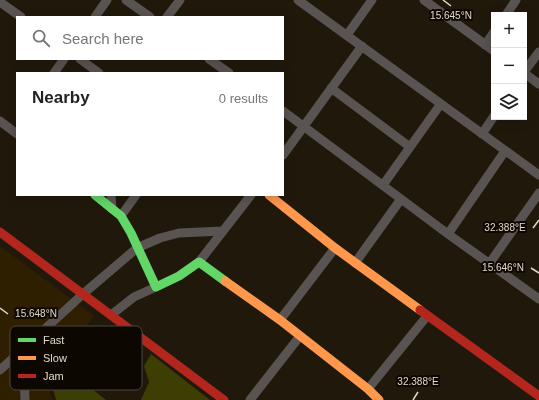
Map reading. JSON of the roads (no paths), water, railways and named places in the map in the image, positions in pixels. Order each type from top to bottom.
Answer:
[{"type":"street","points":[[96,16],[107,0]]},
{"type":"street","points":[[126,0],[149,16]]},
{"type":"street","points":[[168,16],[180,0]]},
{"type":"street","points":[[298,0],[440,105],[539,175]]},
{"type":"street","points":[[347,35],[372,0]]},
{"type":"street","points":[[424,0],[491,49]]},
{"type":"street","points":[[508,12],[516,0]]},
{"type":"street","points":[[0,2],[20,16]]},
{"type":"street","points":[[485,45],[491,36]]},
{"type":"street","points":[[284,154],[305,127],[362,46]]},
{"type":"street","points":[[527,69],[539,52]]},
{"type":"street","points":[[55,72],[63,60]]},
{"type":"street","points":[[81,60],[98,72]]},
{"type":"street","points":[[210,60],[228,72]]},
{"type":"street","points":[[527,75],[539,84]]},
{"type":"street","points":[[331,88],[410,147]]},
{"type":"street","points":[[383,185],[440,105]]},
{"type":"street","points":[[284,112],[448,234],[539,299]]},
{"type":"street","points":[[482,134],[491,120]]},
{"type":"street","points":[[0,121],[15,129]]},
{"type":"street","points":[[448,234],[505,152]]},
{"type":"street","points":[[489,264],[539,193]]},
{"type":"street","points":[[96,196],[121,216],[156,287]]},
{"type":"street","points":[[111,196],[112,209]]},
{"type":"street","points":[[121,216],[135,196]]},
{"type":"street","points":[[111,315],[134,297],[179,276],[199,262],[250,196]]},
{"type":"street","points":[[270,196],[355,263],[539,396]]},
{"type":"street","points":[[355,263],[401,199]]},
{"type":"street","points":[[47,326],[137,248],[160,238],[179,233],[223,231]]},
{"type":"street","points":[[0,232],[126,326]]},
{"type":"street","points":[[280,320],[335,248]]},
{"type":"street","points":[[199,262],[280,320],[368,389],[379,400]]},
{"type":"street","points":[[368,389],[427,316]]},
{"type":"street","points":[[250,400],[300,336]]},
{"type":"street","points":[[142,338],[224,400]]},
{"type":"street","points":[[0,370],[10,360]]},
{"type":"street","points":[[25,390],[25,400]]}]
